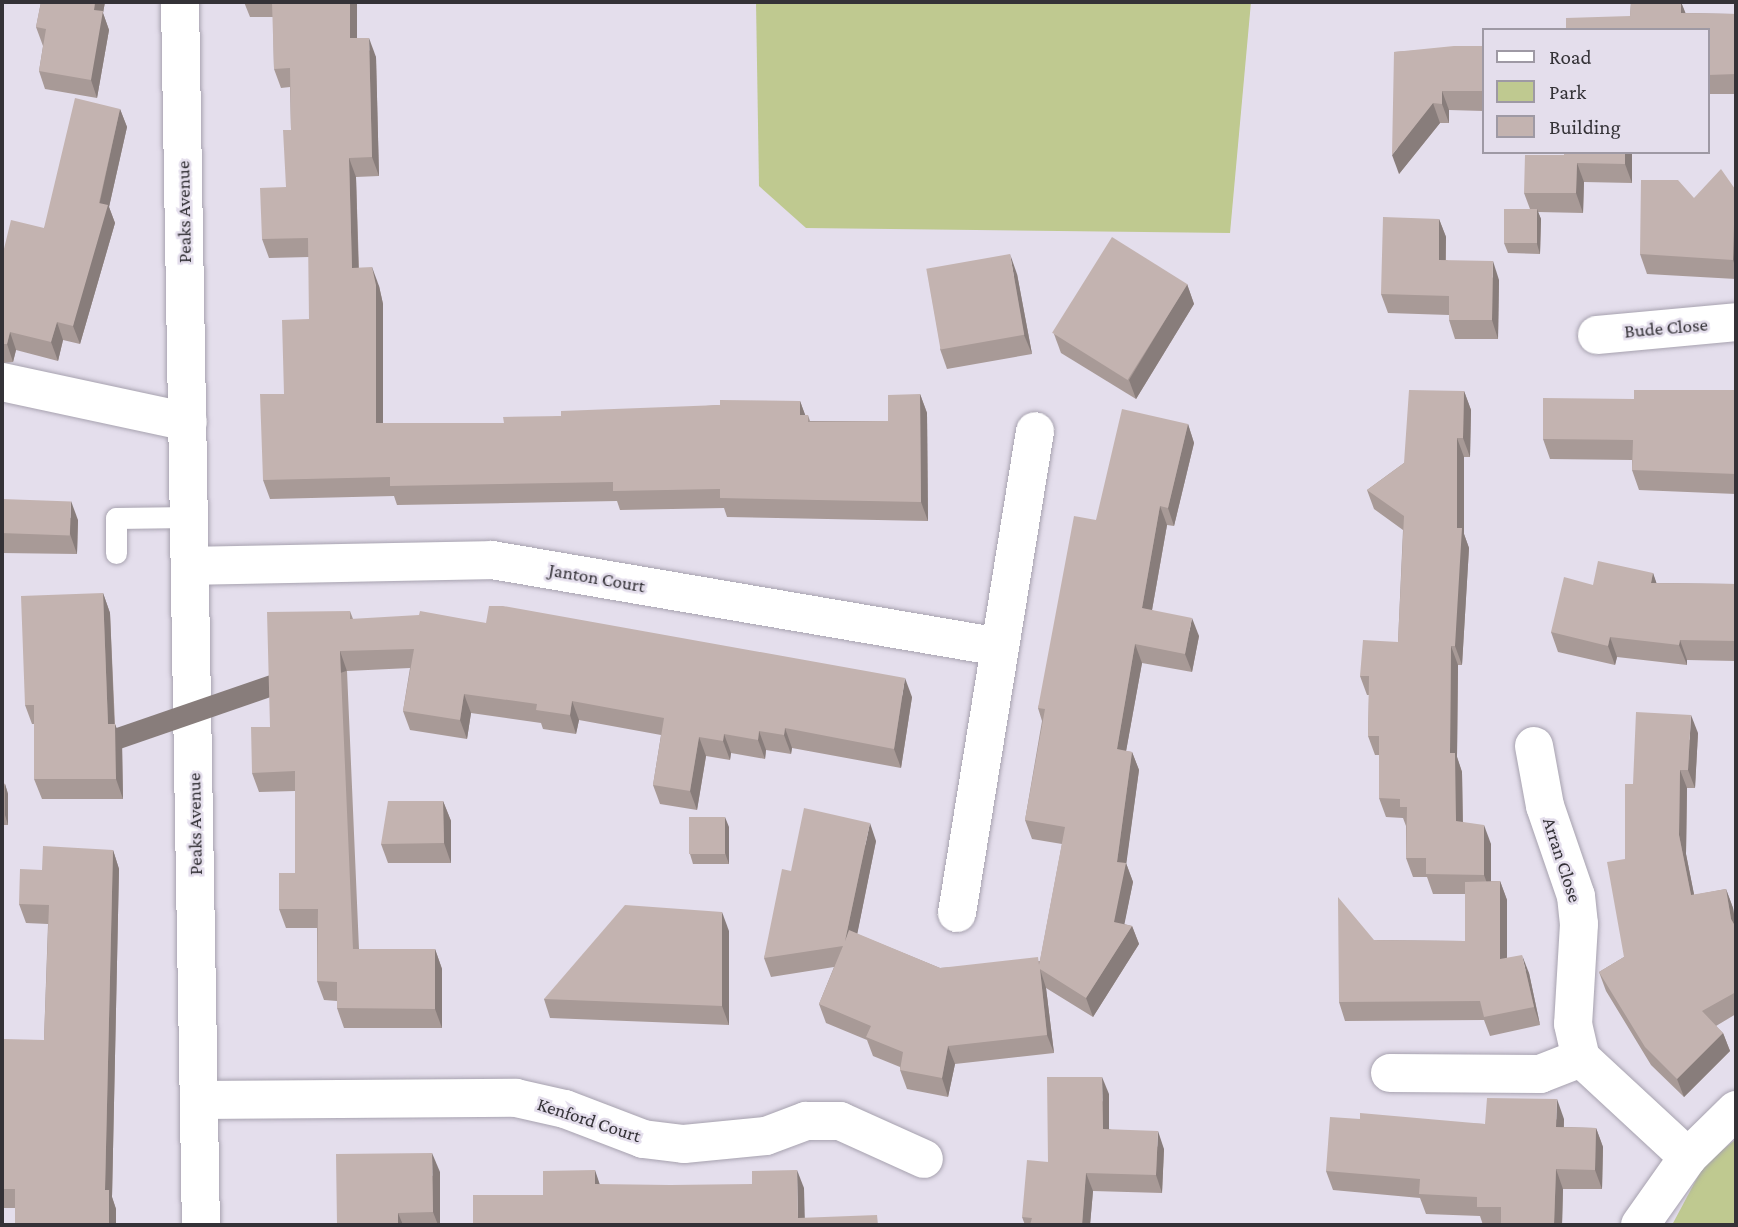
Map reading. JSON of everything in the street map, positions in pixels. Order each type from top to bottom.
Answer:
[{"type":"street","name":"Peaks Avenue","points":[[180,2],[201,1225]]},
{"type":"street","name":"Bude Close","points":[[1597,335],[1736,323]]},
{"type":"street","points":[[2,382],[188,422]]},
{"type":"street","points":[[957,913],[1035,431]]},
{"type":"street","name":"Janton Court","points":[[191,566],[492,560],[1000,647]]},
{"type":"street","name":"Arran Close","points":[[1534,746],[1545,806],[1576,896],[1580,924],[1573,1024],[1581,1058]]},
{"type":"street","points":[[1390,1073],[1540,1074],[1581,1058],[1688,1157]]},
{"type":"street","name":"Kenford Court","points":[[199,1100],[516,1098],[541,1101],[643,1139],[684,1144],[766,1136],[806,1121],[840,1121],[924,1159]]},
{"type":"street","points":[[1640,1225],[1688,1157],[1736,1110]]},
{"type":"lane","points":[[116,553],[116,518],[190,517]]},
{"type":"green space","points":[[756,2],[1251,2],[1230,233],[806,228],[759,186]]},
{"type":"green space","points":[[1736,1139],[1736,1225],[1672,1225],[1704,1165]]},
{"type":"building","points":[[41,2],[95,2],[94,10],[103,11],[91,80],[39,71],[46,29],[36,27]]},
{"type":"building","points":[[272,2],[350,2],[350,38],[369,38],[372,157],[349,158],[352,268],[372,267],[376,285],[376,423],[504,423],[503,417],[561,416],[561,411],[720,405],[720,400],[800,401],[800,415],[808,415],[808,422],[888,421],[888,395],[920,394],[921,502],[720,498],[720,489],[613,491],[613,482],[390,486],[390,477],[263,480],[260,394],[284,394],[282,320],[309,319],[308,238],[262,239],[260,188],[286,187],[283,130],[291,130],[290,68],[274,69]]},
{"type":"building","points":[[1631,2],[1681,2],[1681,13],[1736,14],[1736,74],[1710,75],[1710,28],[1566,28],[1566,18],[1630,16]]},
{"type":"building","points":[[1482,46],[1482,91],[1442,91],[1442,104],[1433,103],[1392,155],[1394,52]]},
{"type":"building","points":[[75,98],[120,109],[99,203],[108,205],[73,326],[57,322],[51,342],[10,332],[7,344],[2,344],[2,257],[11,220],[44,228]]},
{"type":"building","points":[[1625,154],[1625,164],[1577,163],[1576,193],[1524,193],[1525,155]]},
{"type":"building","points":[[1721,169],[1735,189],[1733,260],[1640,254],[1641,180],[1678,180],[1694,198]]},
{"type":"building","points":[[1504,209],[1537,209],[1537,243],[1504,243]]},
{"type":"building","points":[[1383,217],[1439,219],[1439,260],[1493,261],[1492,320],[1449,320],[1449,296],[1381,294]]},
{"type":"building","points":[[1112,237],[1187,284],[1128,380],[1052,333]]},
{"type":"building","points":[[1010,254],[1024,335],[941,350],[926,269]]},
{"type":"building","points":[[1409,390],[1464,391],[1463,438],[1457,438],[1457,528],[1462,528],[1455,646],[1451,646],[1450,753],[1455,753],[1456,821],[1484,825],[1484,875],[1426,874],[1426,858],[1406,858],[1407,807],[1400,807],[1400,799],[1379,798],[1379,736],[1368,736],[1369,676],[1360,676],[1363,640],[1398,642],[1404,516],[1367,490],[1404,463]]},
{"type":"building","points":[[1634,390],[1736,390],[1736,474],[1632,470],[1633,440],[1543,439],[1543,398],[1634,399]]},
{"type":"building","points":[[1122,409],[1188,424],[1168,508],[1160,506],[1142,608],[1192,618],[1185,654],[1135,644],[1117,749],[1132,752],[1117,862],[1126,863],[1114,922],[1132,926],[1086,998],[1040,969],[1047,1035],[948,1046],[942,1078],[900,1070],[903,1052],[866,1037],[871,1026],[819,1004],[843,946],[764,958],[782,869],[791,871],[804,808],[870,823],[845,941],[849,930],[940,968],[1038,957],[1039,965],[1065,827],[1025,820],[1045,709],[1038,708],[1074,516],[1096,520]]},
{"type":"building","points":[[2,499],[71,501],[70,535],[2,533]]},
{"type":"building","points":[[1598,561],[1653,573],[1651,583],[1736,584],[1736,641],[1680,640],[1679,645],[1610,637],[1608,646],[1551,632],[1564,577],[1593,585]]},
{"type":"building","points":[[103,593],[108,724],[115,724],[116,779],[34,779],[34,705],[25,705],[21,596]]},
{"type":"building","points":[[489,606],[503,606],[905,678],[894,749],[785,728],[784,735],[759,731],[758,740],[724,734],[723,741],[699,737],[690,791],[653,785],[664,718],[572,701],[570,715],[536,710],[537,704],[464,694],[460,720],[403,711],[414,649],[340,651],[353,949],[435,949],[435,1009],[337,1008],[337,982],[317,981],[318,909],[279,909],[279,873],[295,873],[295,771],[252,773],[251,727],[270,727],[267,612],[350,611],[350,619],[419,615],[420,611],[486,623]]},
{"type":"building","points":[[1636,712],[1691,715],[1688,770],[1680,770],[1679,835],[1691,895],[1726,889],[1731,919],[1736,928],[1736,992],[1702,1011],[1723,1033],[1677,1079],[1645,1047],[1599,972],[1624,957],[1607,862],[1625,859],[1625,784],[1633,784]]},
{"type":"building","points":[[388,801],[443,801],[444,843],[381,844]]},
{"type":"building","points":[[689,817],[725,817],[725,854],[689,854]]},
{"type":"building","points":[[43,846],[113,850],[105,1190],[109,1190],[109,1225],[15,1225],[15,1189],[2,1189],[4,1039],[44,1040],[49,905],[19,904],[20,869],[42,870]]},
{"type":"building","points":[[1500,881],[1500,959],[1522,955],[1534,1007],[1484,1017],[1480,1001],[1339,1002],[1338,897],[1374,940],[1465,941],[1465,882]]},
{"type":"building","points":[[625,905],[722,912],[722,1006],[544,999]]},
{"type":"building","points":[[1047,1077],[1102,1077],[1103,1129],[1158,1131],[1156,1175],[1086,1173],[1082,1225],[1030,1225],[1032,1218],[1022,1217],[1027,1160],[1048,1162]]},
{"type":"building","points":[[1487,1098],[1557,1099],[1556,1127],[1596,1128],[1595,1170],[1556,1169],[1554,1225],[1501,1225],[1501,1207],[1477,1207],[1477,1197],[1419,1194],[1420,1179],[1326,1171],[1330,1117],[1360,1119],[1360,1113],[1485,1124]]},
{"type":"building","points":[[432,1153],[433,1212],[398,1213],[398,1225],[337,1225],[336,1154]]},
{"type":"building","points":[[595,1170],[595,1184],[670,1185],[752,1184],[752,1171],[797,1170],[798,1218],[877,1215],[878,1225],[473,1225],[473,1195],[543,1195],[543,1171]]}]
